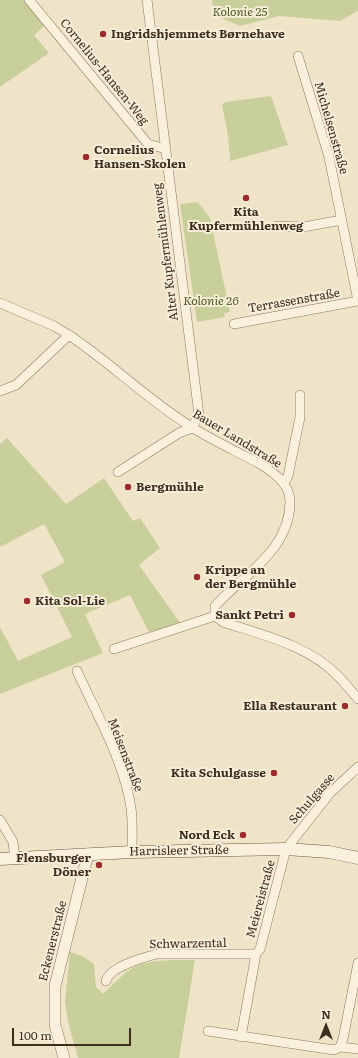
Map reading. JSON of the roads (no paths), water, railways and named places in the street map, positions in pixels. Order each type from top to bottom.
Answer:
[{"type":"main road","name":"Harrisleer Straße","points":[[0,858],[132,852],[286,849],[322,851],[358,858]]},
{"type":"street","name":"Cornelius-Hansen-Weg","points":[[29,0],[148,144],[166,149]]},
{"type":"street","name":"Alter Kupfermühlenweg","points":[[147,0],[199,415],[192,428]]},
{"type":"street","name":"Michelsenstraße","points":[[298,56],[329,157],[358,301]]},
{"type":"street","points":[[277,226],[303,227],[342,220]]},
{"type":"street","name":"Terrassenstraße","points":[[234,324],[358,301]]},
{"type":"street","name":"Bauer Landstraße","points":[[0,303],[54,326],[69,335],[192,428],[264,467],[284,483],[290,500],[286,524],[279,540],[251,574],[215,606],[215,616]]},
{"type":"street","points":[[0,391],[16,385],[69,335]]},
{"type":"street","points":[[284,483],[288,476],[300,417],[300,395]]},
{"type":"street","points":[[118,472],[179,433],[192,428]]},
{"type":"street","points":[[114,649],[215,616],[223,622],[290,645],[307,653],[339,676],[358,699]]},
{"type":"street","name":"Meisenstraße","points":[[77,671],[111,747],[128,792],[131,810],[132,852]]},
{"type":"street","name":"Schulgasse","points":[[286,849],[330,793],[358,767]]},
{"type":"street","points":[[0,820],[13,842],[15,858]]},
{"type":"street","name":"Meiereistraße","points":[[242,1037],[256,954],[260,949],[286,849]]},
{"type":"street","name":"Eckenerstraße","points":[[64,1058],[55,1025],[55,986],[88,854]]},
{"type":"street","name":"Schwarzental","points":[[106,981],[107,977],[114,971],[142,957],[158,954],[256,954]]},
{"type":"street","points":[[340,1047],[358,963]]},
{"type":"street","points":[[208,1030],[242,1037],[334,1050],[340,1047],[358,1050]]},
{"type":"place","name":"Ingridshjemmets Børnehave","points":[[103,34]]},
{"type":"place","name":"Cornelius Hansen-Skolen","points":[[86,157]]},
{"type":"place","name":"Kita Kupfermühlenweg","points":[[246,198]]},
{"type":"place","name":"Bergmühle","points":[[128,487]]},
{"type":"place","name":"Krippe an der Bergmühle","points":[[197,577]]},
{"type":"place","name":"Kita Sol-Lie","points":[[27,601]]},
{"type":"place","name":"Sankt Petri","points":[[292,615]]},
{"type":"place","name":"Ella Restaurant","points":[[345,706]]},
{"type":"place","name":"Kita Schulgasse","points":[[274,773]]},
{"type":"place","name":"Nord Eck","points":[[243,835]]},
{"type":"place","name":"Flensburger Döner","points":[[99,865]]},
{"type":"park label","name":"Kolonie 25","points":[[240,12]]},
{"type":"park label","name":"Kolonie 26","points":[[211,301]]}]
